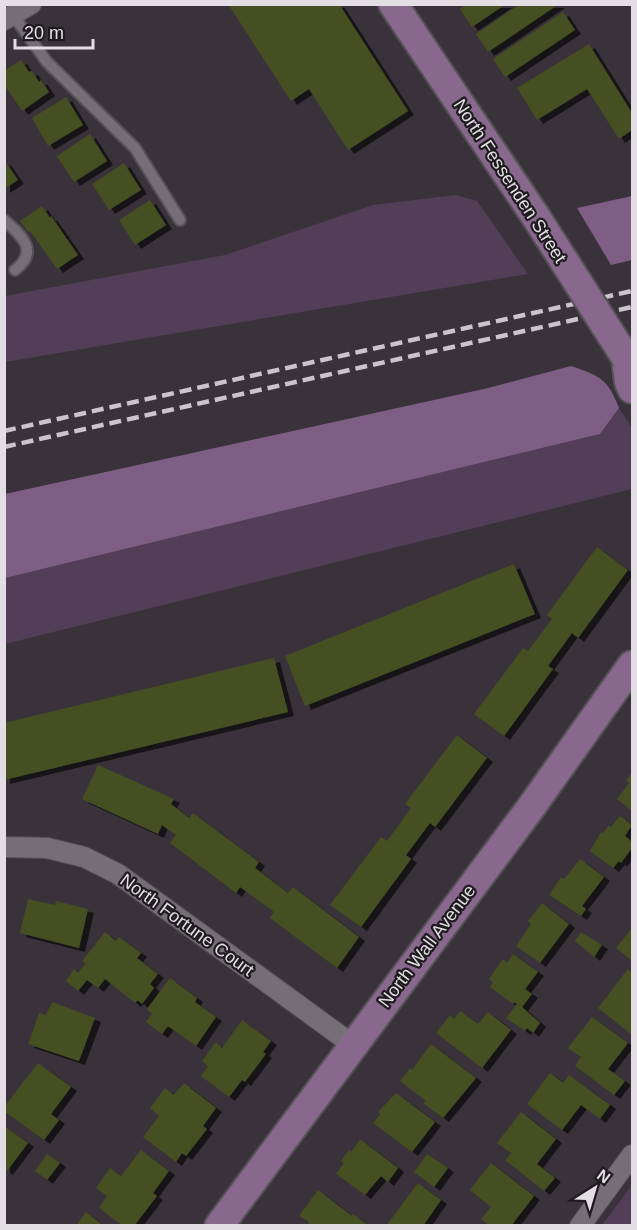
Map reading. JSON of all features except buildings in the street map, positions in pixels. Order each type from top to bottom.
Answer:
[{"type":"street","points":[[9,18],[31,4]]},
{"type":"street","name":"North Fessenden Street","points":[[393,4],[629,360],[629,382],[633,389]]},
{"type":"street","name":"North Wall Avenue","points":[[221,1225],[532,806],[633,665]]},
{"type":"street","name":"North Fortune Court","points":[[4,847],[47,848],[84,857],[118,874],[353,1045]]},
{"type":"street","points":[[580,1226],[633,1155]]},
{"type":"lane","points":[[9,18],[47,62],[135,148],[180,220]]},
{"type":"lane","points":[[4,220],[21,235],[27,247],[24,261],[15,270]]},
{"type":"shaded area","points":[[456,195],[477,201],[528,274],[5,362],[5,296],[225,255],[373,205]]},
{"type":"shaded area","points":[[632,196],[632,260],[611,265],[577,208]]},
{"type":"shaded area","points":[[571,366],[602,380],[615,398],[619,408],[600,434],[5,578],[5,494],[484,389]]},
{"type":"shaded area","points":[[619,408],[632,428],[632,489],[5,644],[4,578],[600,434]]},
{"type":"shaded area","points":[[632,1185],[632,1225],[602,1225]]},
{"type":"railway","points":[[4,431],[632,291]]},
{"type":"railway","points":[[4,447],[632,307]]}]
